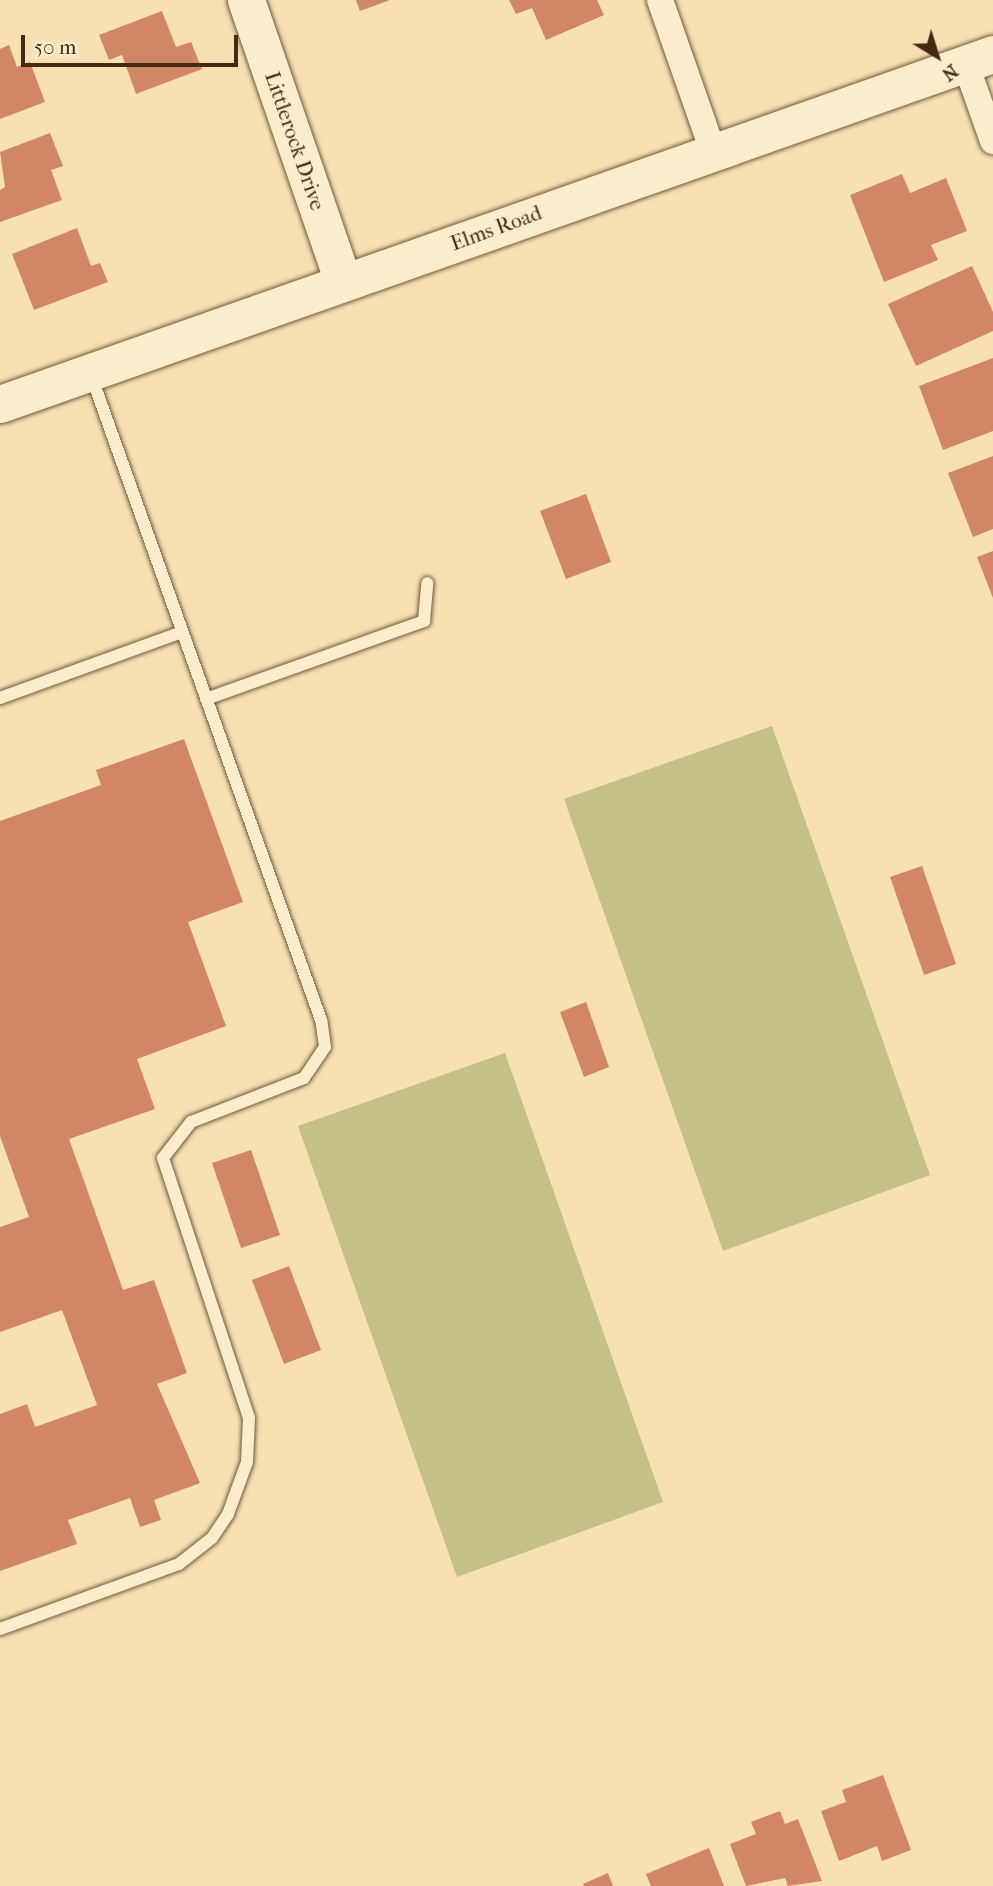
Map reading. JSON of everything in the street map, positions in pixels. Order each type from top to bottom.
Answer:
[{"type":"main road","name":"Littlerock Drive","points":[[246,0],[343,282]]},
{"type":"main road","name":"Elms Road","points":[[0,404],[979,58]]},
{"type":"street","points":[[660,0],[713,151]]},
{"type":"street","points":[[979,58],[993,141]]},
{"type":"lane","points":[[0,1629],[159,1573],[195,1554],[228,1514],[247,1462],[249,1418],[163,1158],[191,1122],[304,1078],[321,1058],[324,1036],[90,372]]},
{"type":"lane","points":[[206,699],[424,621],[428,583]]},
{"type":"lane","points":[[0,698],[182,632]]},
{"type":"shaded area","points":[[772,726],[930,1175],[723,1251],[564,799]]},
{"type":"shaded area","points":[[505,1053],[663,1502],[457,1577],[298,1126]]},
{"type":"building","points":[[356,0],[390,0],[360,11]]},
{"type":"building","points":[[509,0],[597,0],[604,15],[546,40],[532,8],[516,14]]},
{"type":"building","points":[[162,11],[176,47],[191,42],[202,69],[136,94],[122,55],[109,60],[99,35]]},
{"type":"building","points":[[9,45],[17,67],[30,62],[45,102],[0,119],[0,49]]},
{"type":"building","points":[[50,133],[63,166],[51,170],[62,200],[0,222],[0,190],[5,187],[0,152]]},
{"type":"building","points":[[902,174],[910,193],[946,178],[967,231],[931,245],[938,260],[884,282],[850,195]]},
{"type":"building","points":[[77,228],[91,266],[100,263],[108,282],[34,310],[12,254]]},
{"type":"building","points":[[972,266],[993,312],[993,331],[916,366],[888,304]]},
{"type":"building","points":[[993,358],[993,431],[943,450],[919,386]]},
{"type":"building","points":[[993,456],[993,529],[973,537],[948,473]]},
{"type":"building","points":[[586,494],[611,562],[566,579],[540,511]]},
{"type":"building","points":[[993,551],[993,598],[977,557]]},
{"type":"building","points":[[184,739],[243,902],[188,922],[226,1026],[137,1059],[155,1109],[69,1139],[123,1290],[154,1280],[187,1373],[157,1384],[200,1483],[154,1500],[161,1520],[140,1527],[130,1498],[68,1520],[77,1544],[0,1571],[0,1414],[27,1404],[35,1427],[97,1405],[62,1310],[0,1332],[0,1227],[29,1217],[0,1136],[0,821],[101,785],[96,770]]},
{"type":"building","points":[[922,866],[956,964],[924,975],[890,877]]},
{"type":"building","points":[[586,1002],[609,1067],[584,1077],[560,1012]]},
{"type":"building","points":[[251,1150],[280,1235],[241,1248],[212,1163]]},
{"type":"building","points":[[289,1266],[321,1350],[284,1364],[252,1280]]},
{"type":"building","points":[[883,1775],[911,1850],[882,1861],[877,1846],[839,1861],[821,1811],[846,1802],[842,1790]]},
{"type":"building","points":[[780,1811],[785,1824],[798,1819],[822,1881],[788,1886],[785,1878],[746,1886],[730,1844],[756,1834],[751,1822]]},
{"type":"building","points":[[709,1848],[724,1886],[651,1886],[646,1874]]},
{"type":"building","points":[[608,1873],[613,1886],[583,1884]]}]
